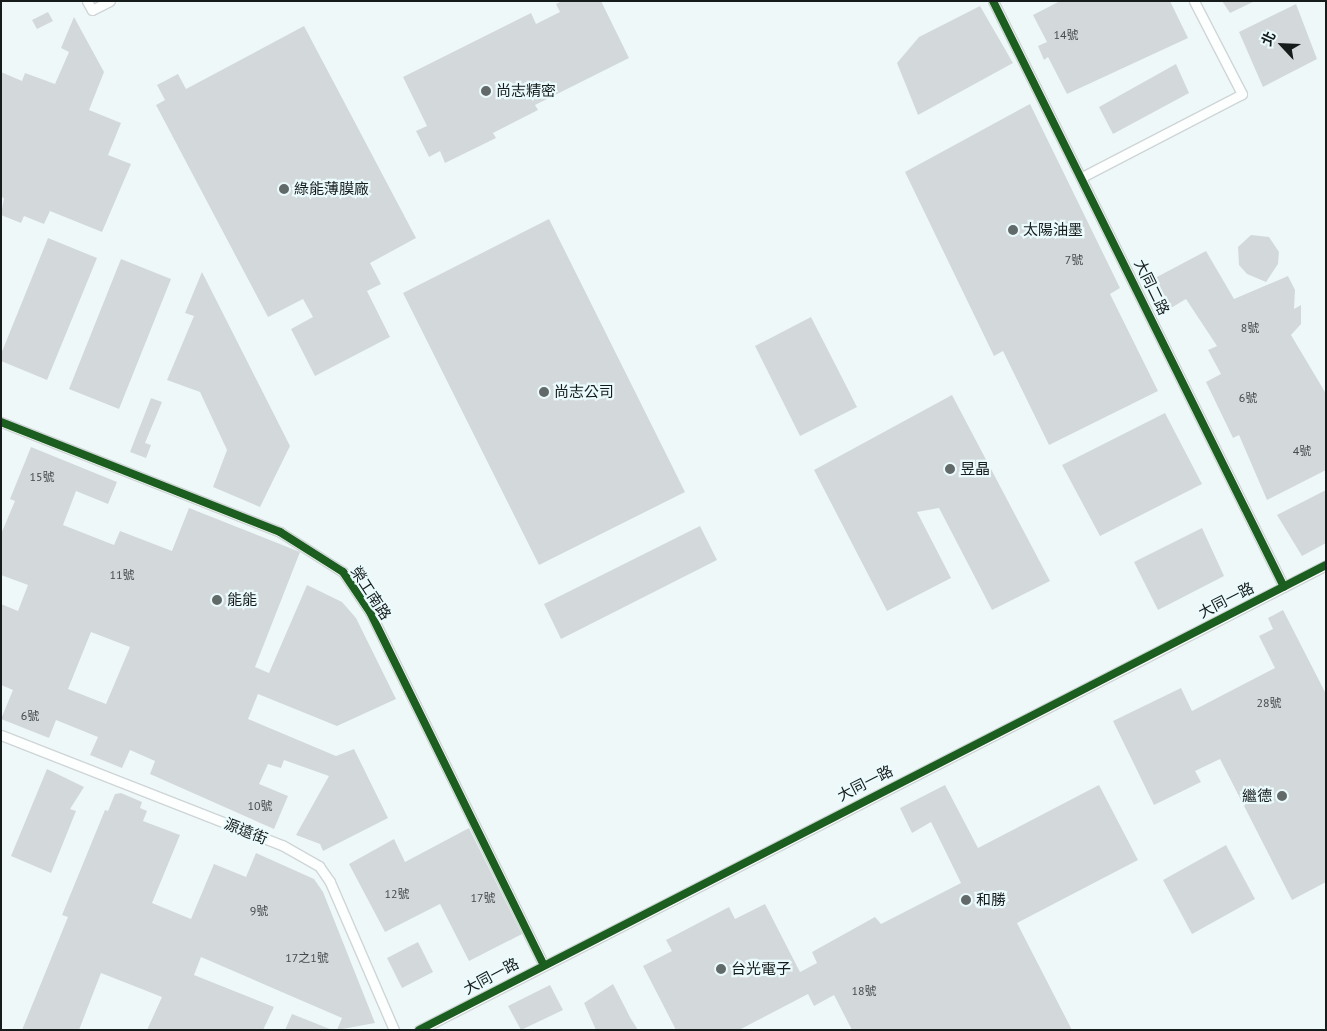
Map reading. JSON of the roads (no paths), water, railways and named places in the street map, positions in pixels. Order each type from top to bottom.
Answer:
[{"type":"street","points":[[87,1],[92,10],[110,1]]},
{"type":"street","name":"大同二路","points":[[992,1],[1082,177],[1284,587]]},
{"type":"street","points":[[1082,177],[1242,94],[1194,1]]},
{"type":"street","name":"榮工南路","points":[[1,422],[280,532],[343,572],[370,612],[543,963]]},
{"type":"street","name":"大同一路","points":[[419,1030],[543,963],[1326,565]]},
{"type":"street","name":"源遠街","points":[[1,735],[282,845],[319,866],[330,882],[394,1030]]},
{"type":"place","name":"尚志精密","points":[[486,91]]},
{"type":"place","name":"綠能薄膜廠","points":[[284,189]]},
{"type":"place","name":"太陽油墨","points":[[1013,230]]},
{"type":"place","name":"尚志公司","points":[[544,392]]},
{"type":"place","name":"昱晶","points":[[950,469]]},
{"type":"place","name":"能能","points":[[217,600]]},
{"type":"place","name":"繼德","points":[[1282,796]]},
{"type":"place","name":"和勝","points":[[966,900]]},
{"type":"place","name":"台光電子","points":[[721,969]]}]
